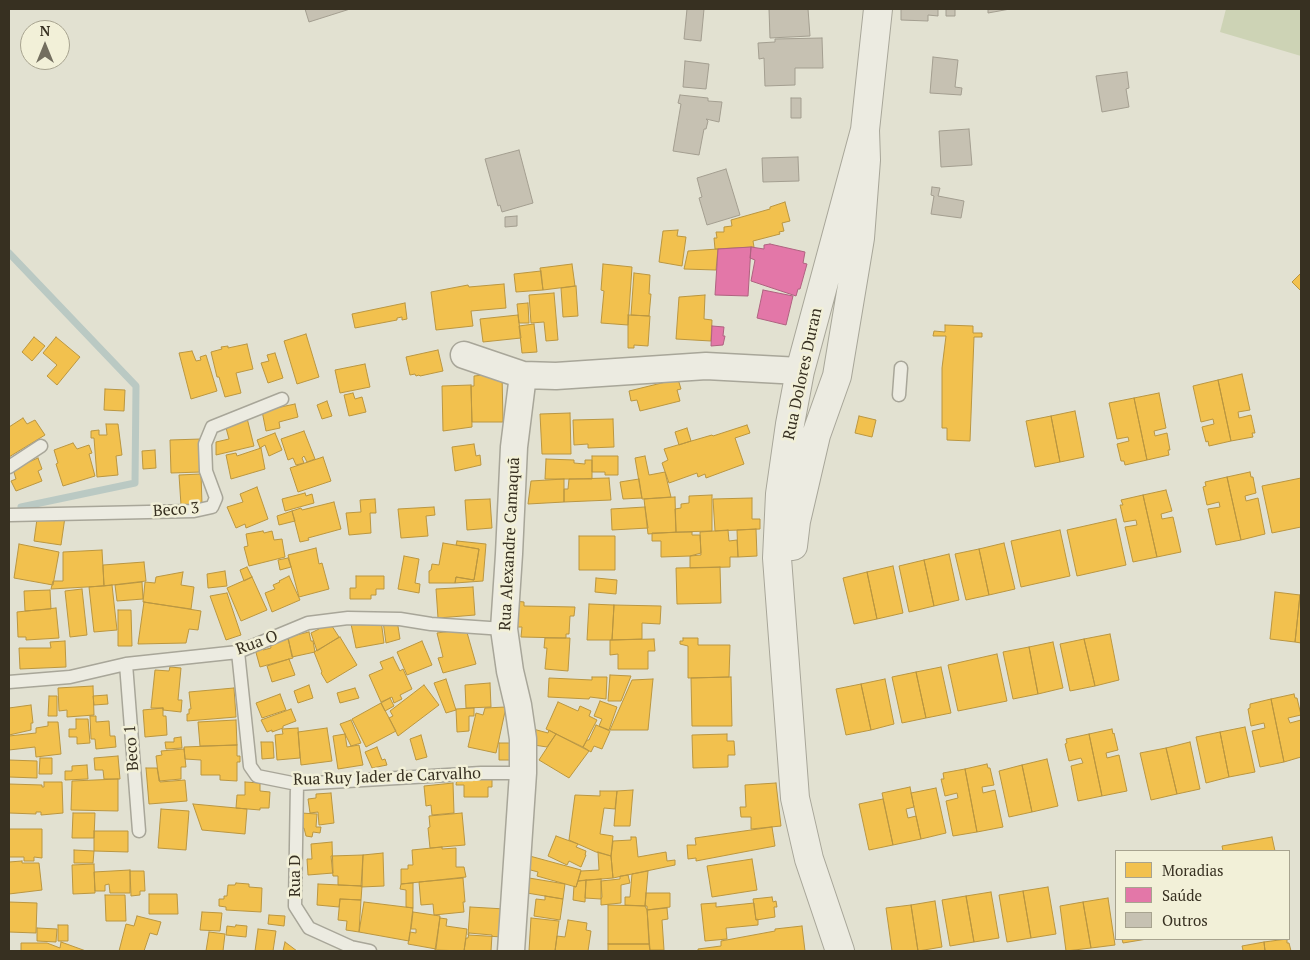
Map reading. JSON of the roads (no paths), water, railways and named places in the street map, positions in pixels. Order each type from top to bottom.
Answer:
[{"type":"street","name":"Rua Dolores Duran","points":[[782,624],[796,520],[816,435],[834,388],[860,238],[866,160],[865,130],[878,9]]},
{"type":"street","name":"Rua Dolores Duran","points":[[840,951],[808,859],[795,798],[777,558],[780,494],[800,371],[865,130]]},
{"type":"street","points":[[464,355],[524,375],[556,376],[706,366],[800,371]]},
{"type":"street","points":[[800,371],[810,359],[828,357],[840,360]]},
{"type":"street","points":[[800,371],[809,385],[818,388],[834,388]]},
{"type":"street","name":"Rua Alexandre Camaquã","points":[[511,951],[524,774],[523,740],[504,629],[514,447],[524,375]]},
{"type":"lane","points":[[899,395],[902,368]]},
{"type":"lane","name":"Beco 3","points":[[9,518],[194,511],[212,507],[216,498],[206,471],[205,444],[212,427],[282,399]]},
{"type":"lane","points":[[9,467],[41,446]]},
{"type":"lane","name":"Rua O","points":[[9,682],[70,677],[126,664],[238,652],[308,623],[348,618],[400,619],[430,624],[504,629]]},
{"type":"lane","name":"Rua Ruy Jader de Carvalho","points":[[238,652],[250,766],[257,776],[297,784],[481,773],[524,774]]},
{"type":"lane","name":"Beco 1","points":[[126,664],[139,831]]},
{"type":"lane","name":"Rua D","points":[[297,784],[295,906],[309,928],[351,947],[370,951]]},
{"type":"waterway","points":[[9,253],[136,386],[135,483],[21,507]]}]
